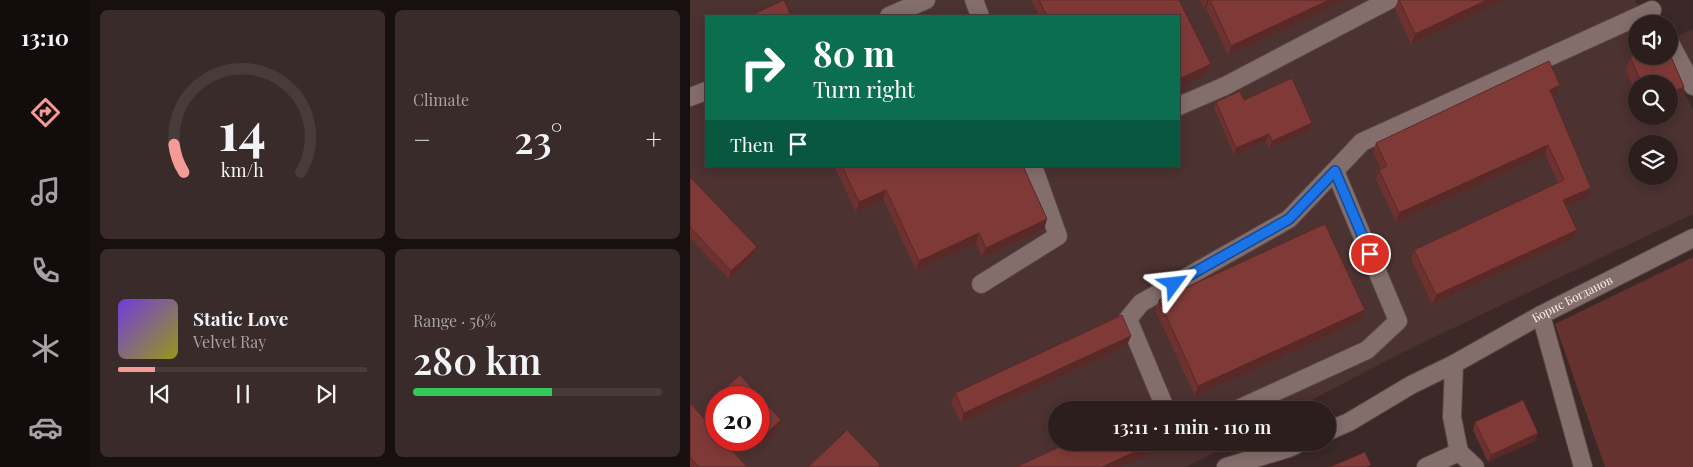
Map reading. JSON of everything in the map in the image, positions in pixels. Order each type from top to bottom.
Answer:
[{"type":"street","points":[[891,15],[926,0]]},
{"type":"street","points":[[974,0],[980,15]]},
{"type":"street","points":[[1180,106],[1224,86],[1369,4],[1389,0]]},
{"type":"street","points":[[1162,401],[1128,319],[1141,303],[1289,219],[1362,142],[1652,11]]},
{"type":"street","points":[[1678,58],[1693,86]]},
{"type":"street","points":[[690,97],[705,91]]},
{"type":"street","points":[[981,284],[1058,236],[1033,167]]},
{"type":"street","points":[[1256,401],[1367,350],[1398,321],[1335,171]]},
{"type":"street","name":"Борис Богданов","points":[[1336,428],[1541,315],[1693,238]]},
{"type":"street","points":[[1541,315],[1583,467]]},
{"type":"street","points":[[1454,364],[1452,416],[1459,452],[1475,467]]},
{"type":"street","points":[[1226,467],[1279,451]]},
{"type":"street","points":[[1426,467],[1459,452]]},
{"type":"shaded area","points":[[690,0],[1635,0],[1643,15],[1628,15],[1628,65],[1670,65],[1675,75],[1628,75],[1628,125],[1678,125],[1678,81],[1693,109],[1693,214],[1405,351],[1310,401],[1048,401],[1048,451],[1217,451],[1186,467],[690,467]]},
{"type":"shaded area","points":[[1693,29],[1693,76],[1678,46],[1678,36]]},
{"type":"shaded area","points":[[1693,257],[1693,467],[1605,467],[1555,324]]},
{"type":"building","points":[[784,0],[791,15],[751,15]]},
{"type":"building","points":[[1039,0],[1179,0],[1211,64],[1180,79],[1180,15],[1046,15]]},
{"type":"building","points":[[1210,0],[1329,0],[1231,46]]},
{"type":"building","points":[[1399,0],[1487,0],[1415,34]]},
{"type":"building","points":[[1549,61],[1560,85],[1550,90],[1591,188],[1563,200],[1577,230],[1436,295],[1414,250],[1564,180],[1548,145],[1399,213],[1379,170],[1387,166],[1376,143]]},
{"type":"building","points":[[1634,65],[1675,65],[1684,87],[1678,89],[1678,75],[1638,75]]},
{"type":"building","points":[[1292,78],[1312,123],[1272,141],[1269,134],[1236,148],[1216,102],[1240,91],[1244,100]]},
{"type":"building","points":[[842,167],[1023,167],[1047,219],[986,248],[979,233],[919,261],[886,190],[859,202]]},
{"type":"building","points":[[690,177],[757,247],[731,271],[690,227]]},
{"type":"building","points":[[1325,224],[1365,310],[1198,386],[1159,300]]},
{"type":"building","points":[[1122,315],[1131,336],[964,413],[955,393]]},
{"type":"building","points":[[740,375],[750,386],[727,386]]},
{"type":"building","points":[[1523,400],[1538,433],[1491,455],[1475,422]]},
{"type":"building","points":[[690,403],[705,420],[705,451],[733,451],[747,467],[699,467],[690,457]]},
{"type":"building","points":[[770,408],[781,420],[770,430]]},
{"type":"building","points":[[847,430],[879,463],[880,467],[808,467]]},
{"type":"building","points":[[1051,451],[1137,451],[1102,467],[1016,467]]},
{"type":"building","points":[[1365,452],[1371,465],[1367,467],[1330,467]]},
{"type":"route","points":[[1174,284],[1289,219],[1335,171],[1370,254]]}]
